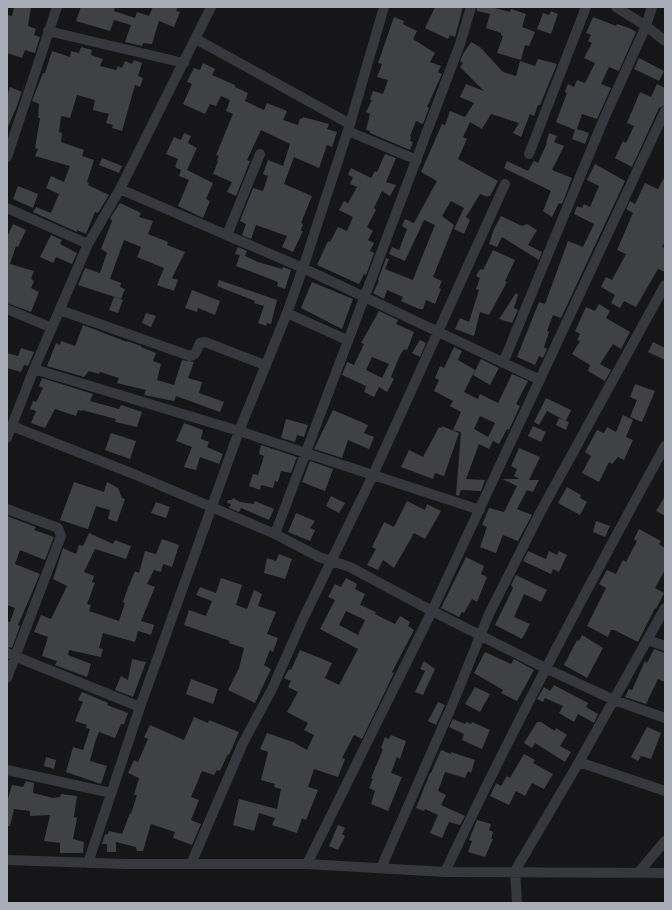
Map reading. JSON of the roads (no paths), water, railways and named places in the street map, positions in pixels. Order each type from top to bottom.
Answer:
[{"type":"street","points":[[7,157],[57,7]]},
{"type":"street","points":[[211,7],[120,189],[88,244],[34,369],[9,433],[136,475],[212,509],[275,534],[307,552],[331,562],[350,567],[480,636],[545,668],[614,700],[665,718]]},
{"type":"street","points":[[88,863],[140,707],[239,431],[264,365],[287,313],[349,128],[384,7]]},
{"type":"street","points":[[275,534],[304,453],[347,340],[366,297],[417,160],[460,44],[471,7]]},
{"type":"street","points":[[529,154],[586,7]]},
{"type":"street","points":[[616,7],[646,26],[665,41]]},
{"type":"street","points":[[503,363],[603,121],[646,26],[652,7]]},
{"type":"street","points":[[48,31],[184,63]]},
{"type":"street","points":[[196,39],[349,128],[417,160]]},
{"type":"street","points":[[307,864],[432,611],[665,111]]},
{"type":"street","points":[[227,235],[260,154]]},
{"type":"street","points":[[191,864],[243,743],[272,689],[373,475],[505,184]]},
{"type":"street","points":[[120,189],[366,297],[540,380]]},
{"type":"street","points":[[7,208],[88,244]]},
{"type":"street","points":[[381,868],[489,614],[542,509],[665,285]]},
{"type":"street","points":[[7,309],[52,328]]},
{"type":"street","points":[[60,310],[190,356],[195,354],[200,343],[205,342],[264,365]]},
{"type":"street","points":[[287,313],[347,340]]},
{"type":"street","points":[[34,369],[239,431],[480,510]]},
{"type":"street","points":[[445,872],[489,777],[545,668],[665,446]]},
{"type":"street","points":[[7,509],[58,528],[61,536],[11,655],[7,678]]},
{"type":"street","points":[[517,903],[515,871],[579,762],[665,608]]},
{"type":"street","points":[[648,640],[665,646]]},
{"type":"street","points":[[11,655],[140,707]]},
{"type":"street","points":[[579,762],[665,791]]},
{"type":"street","points":[[7,770],[111,793]]},
{"type":"street","points":[[639,872],[665,841]]},
{"type":"street","points":[[7,860],[88,863],[307,864],[445,872],[515,871],[665,873]]}]
